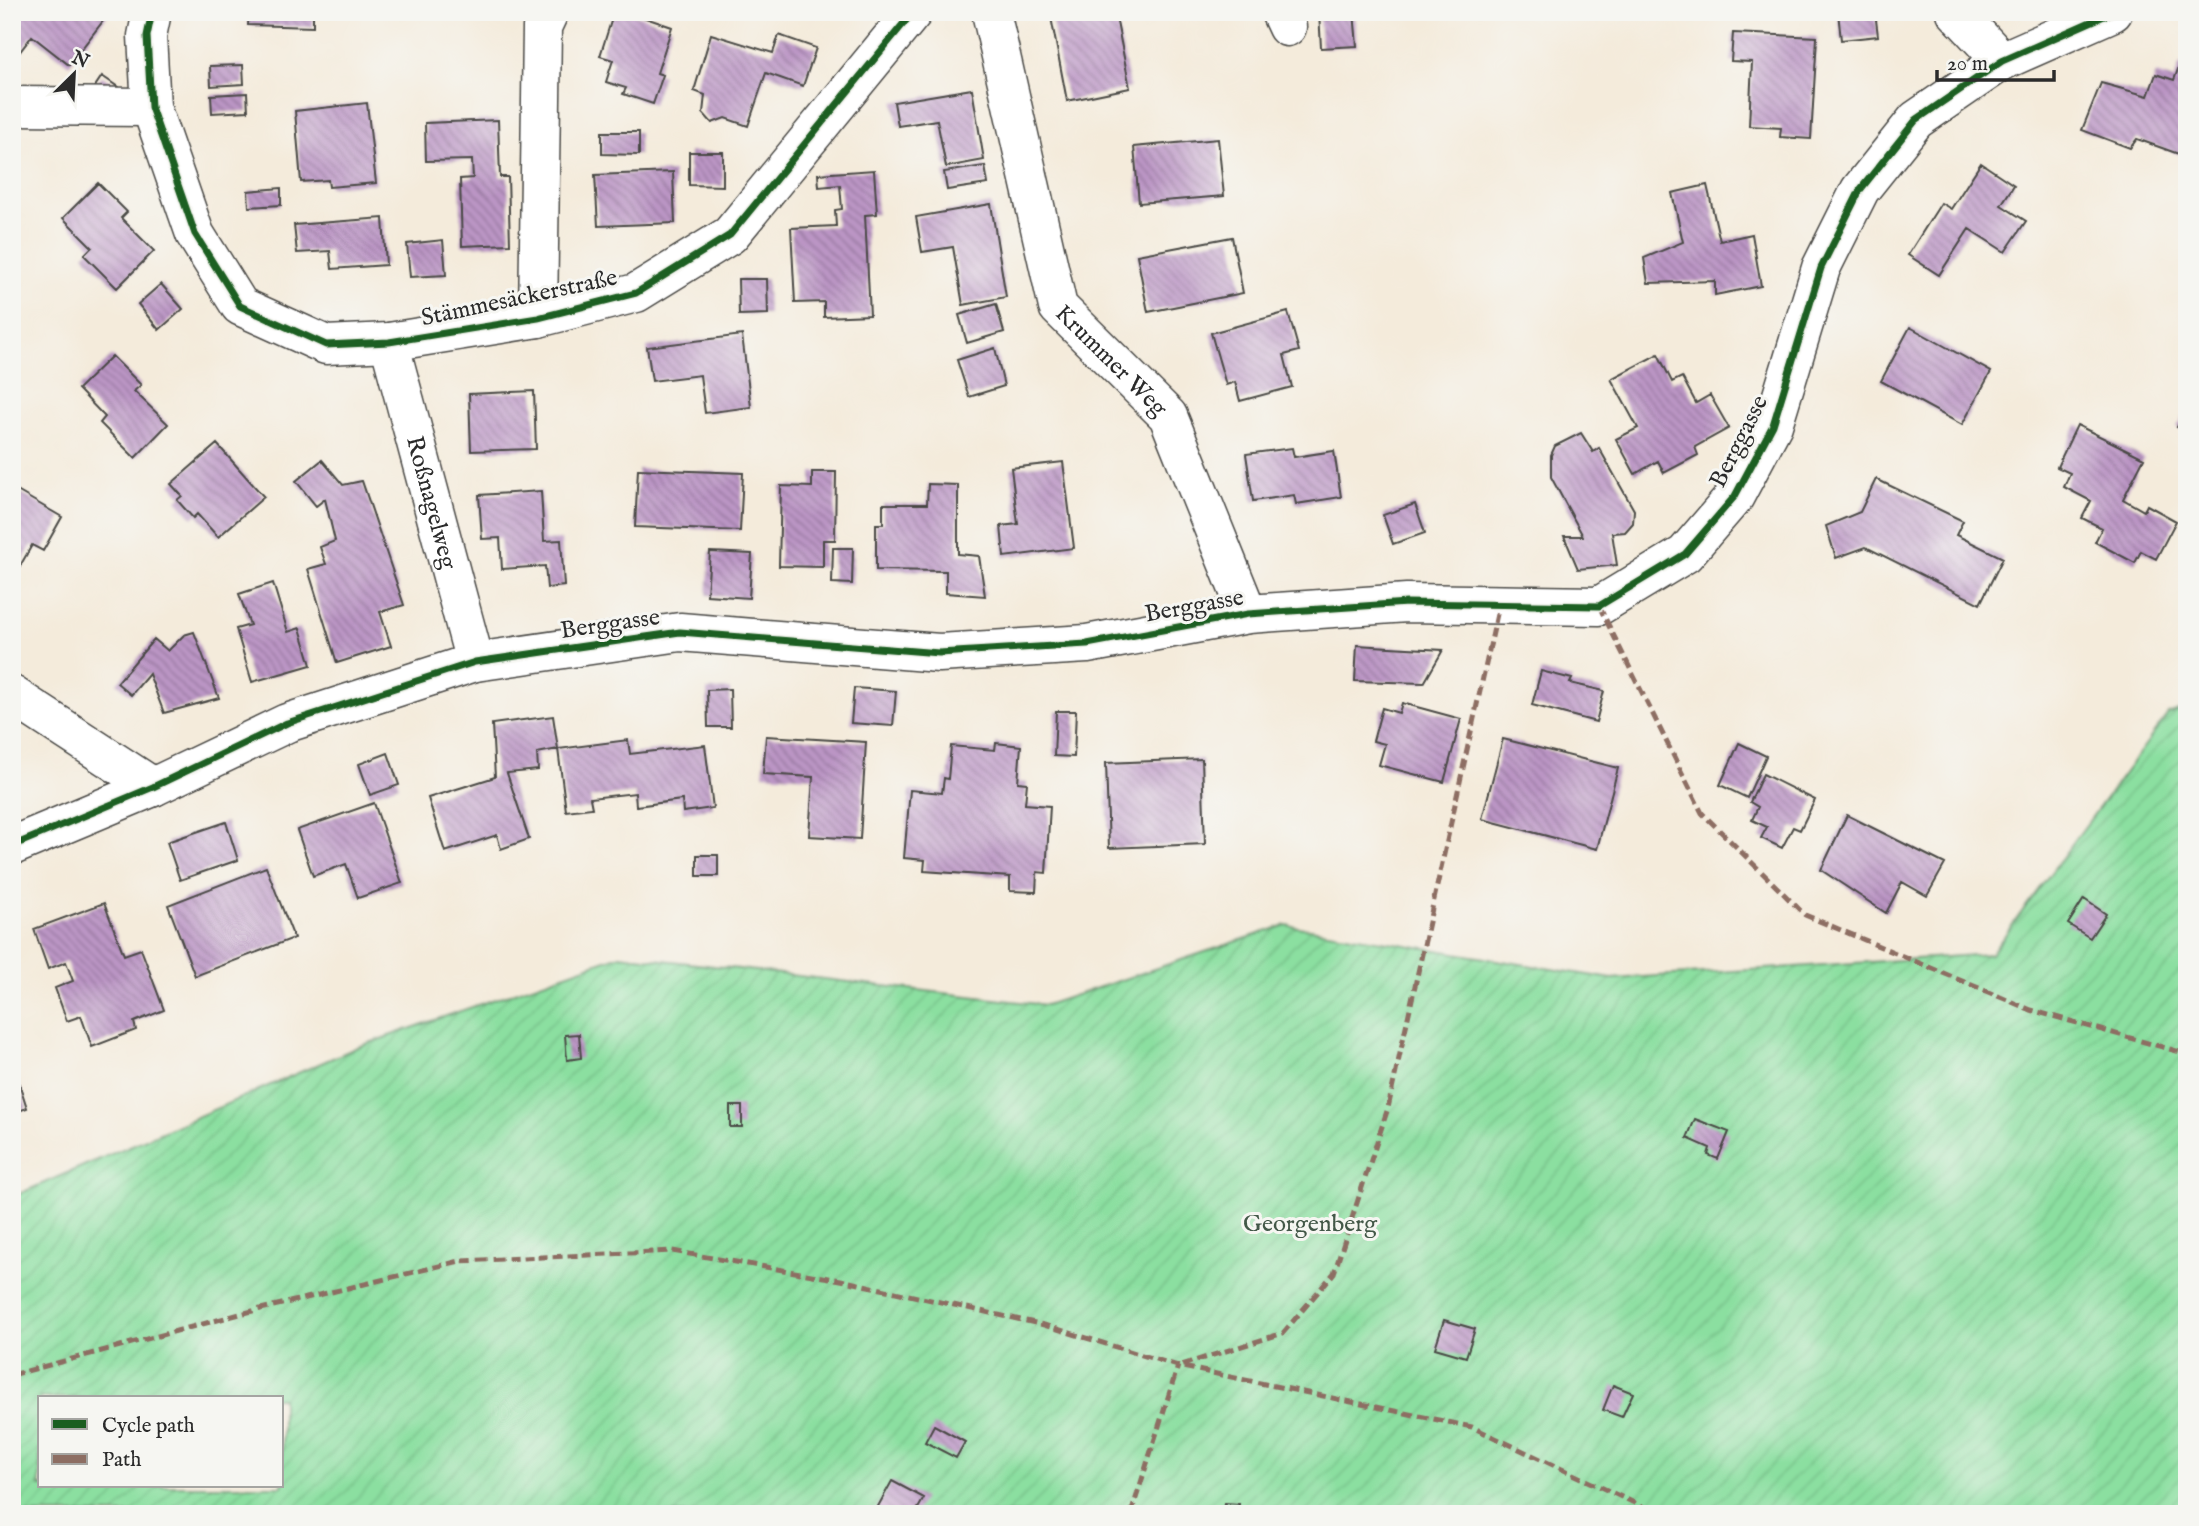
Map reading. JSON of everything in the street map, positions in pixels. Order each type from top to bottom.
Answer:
[{"type":"street","points":[[12,106],[151,107],[147,36],[152,12]]},
{"type":"street","points":[[538,318],[542,27],[549,12]]},
{"type":"street","name":"Stämmesäckerstraße","points":[[151,107],[195,234],[240,306],[326,345],[389,342],[538,318],[636,292],[730,236],[913,12]]},
{"type":"street","name":"Krummer Weg","points":[[991,12],[1058,307],[1168,416],[1248,614]]},
{"type":"street","points":[[1956,12],[2002,61]]},
{"type":"street","name":"Berggasse","points":[[12,846],[153,787],[287,723],[475,662],[680,632],[939,653],[1087,644],[1248,614],[1406,603],[1600,606],[1685,554],[1735,496],[1773,425],[1821,268],[1860,190],[1916,120],[2002,61],[2113,12]]},
{"type":"street","name":"Roßnagelweg","points":[[389,342],[475,662]]},
{"type":"street","points":[[12,695],[153,787]]},
{"type":"green space","name":"Georgenberg","points":[[2187,707],[2187,1514],[12,1514],[12,1197],[358,1047],[620,955],[1046,1005],[1286,925],[1612,979],[1991,954],[2168,714]]},
{"type":"building","points":[[17,12],[110,12],[69,65],[32,36],[12,62],[12,18]]},
{"type":"building","points":[[249,12],[313,12],[313,27],[248,25]]},
{"type":"building","points":[[614,12],[628,12],[672,27],[657,73],[663,75],[653,104],[623,94],[626,88],[606,82],[613,60],[600,56]]},
{"type":"building","points":[[1050,12],[1115,12],[1130,88],[1067,101]]},
{"type":"building","points":[[1319,12],[1354,12],[1357,46],[1321,48]]},
{"type":"building","points":[[1838,12],[1875,12],[1878,36],[1841,40]]},
{"type":"building","points":[[1733,33],[1817,37],[1811,139],[1780,137],[1781,128],[1749,126],[1752,62],[1731,61]]},
{"type":"building","points":[[711,34],[773,53],[779,35],[816,48],[803,86],[766,73],[748,126],[725,118],[712,123],[703,113],[705,95],[694,91]]},
{"type":"building","points":[[2180,64],[2187,67],[2187,157],[2137,139],[2130,148],[2082,130],[2101,83],[2148,96],[2156,74],[2174,80]]},
{"type":"building","points":[[243,65],[244,84],[211,86],[210,66]]},
{"type":"building","points":[[102,76],[118,87],[109,98],[94,88]]},
{"type":"building","points":[[972,89],[984,160],[946,167],[937,120],[898,126],[894,102]]},
{"type":"building","points":[[247,93],[248,111],[212,113],[211,95]]},
{"type":"building","points":[[367,103],[376,183],[329,187],[328,180],[301,182],[295,111]]},
{"type":"building","points":[[498,120],[500,177],[508,177],[510,244],[462,246],[460,179],[473,178],[472,160],[426,161],[425,123]]},
{"type":"building","points":[[602,132],[639,132],[639,155],[602,154]]},
{"type":"building","points":[[1218,139],[1224,196],[1139,203],[1134,147]]},
{"type":"building","points":[[689,152],[723,152],[723,186],[689,185]]},
{"type":"building","points":[[1981,163],[2014,185],[2001,205],[2026,221],[2005,252],[1969,229],[1939,275],[1908,255],[1941,203],[1951,209]]},
{"type":"building","points":[[985,166],[988,184],[947,190],[944,172]]},
{"type":"building","points":[[874,170],[877,214],[865,215],[870,315],[824,317],[824,302],[795,303],[791,228],[836,226],[835,210],[842,209],[840,185],[819,187],[818,174]]},
{"type":"building","points":[[673,172],[675,223],[598,226],[595,175]]},
{"type":"building","points":[[98,183],[127,212],[121,218],[154,251],[117,288],[84,255],[92,247],[63,218]]},
{"type":"building","points":[[1707,185],[1720,241],[1752,234],[1761,286],[1715,295],[1715,281],[1648,283],[1644,258],[1683,242],[1672,193]]},
{"type":"building","points":[[281,188],[281,205],[249,207],[248,191]]},
{"type":"building","points":[[991,204],[1006,297],[963,305],[953,247],[922,252],[916,217]]},
{"type":"building","points":[[383,218],[386,265],[332,269],[330,251],[297,253],[294,225]]},
{"type":"building","points":[[1232,237],[1243,293],[1148,312],[1137,255]]},
{"type":"building","points":[[443,240],[446,275],[410,277],[407,244]]},
{"type":"building","points":[[738,279],[767,279],[768,314],[739,315]]},
{"type":"building","points":[[161,284],[183,309],[159,330],[138,304]]},
{"type":"building","points":[[996,304],[1004,332],[967,343],[959,315]]},
{"type":"building","points":[[1288,312],[1299,351],[1284,355],[1292,387],[1240,401],[1235,382],[1226,385],[1211,333]]},
{"type":"building","points":[[1910,327],[1991,372],[1962,425],[1881,381]]},
{"type":"building","points":[[742,335],[751,407],[705,413],[700,375],[652,381],[647,347]]},
{"type":"building","points":[[995,348],[1004,386],[969,397],[957,360]]},
{"type":"building","points":[[1658,354],[1672,382],[1682,377],[1696,403],[1710,395],[1729,428],[1695,447],[1698,455],[1664,473],[1658,461],[1635,474],[1616,439],[1638,428],[1611,379]]},
{"type":"building","points":[[112,356],[141,385],[134,391],[168,424],[135,458],[100,423],[105,417],[78,389]]},
{"type":"building","points":[[534,391],[536,449],[471,451],[469,394]]},
{"type":"building","points":[[2187,410],[2187,432],[2177,427]]},
{"type":"building","points":[[2077,425],[2144,458],[2123,499],[2144,511],[2147,505],[2176,521],[2156,559],[2141,551],[2135,563],[2095,542],[2102,528],[2082,518],[2091,501],[2064,487],[2070,473],[2057,467]]},
{"type":"building","points":[[1581,433],[1593,452],[1599,448],[1634,510],[1633,523],[1625,532],[1612,533],[1617,565],[1578,569],[1564,536],[1583,536],[1551,477],[1551,455],[1555,446]]},
{"type":"building","points":[[217,444],[264,497],[218,537],[197,514],[193,518],[177,500],[182,496],[171,484]]},
{"type":"building","points":[[1292,448],[1294,457],[1334,451],[1341,497],[1296,504],[1294,495],[1253,501],[1246,454]]},
{"type":"building","points":[[322,460],[343,485],[362,481],[404,605],[380,612],[391,646],[337,663],[308,569],[326,564],[320,547],[335,541],[325,499],[316,506],[296,481]]},
{"type":"building","points":[[1063,462],[1074,548],[1004,557],[1001,526],[1018,524],[1011,468]]},
{"type":"building","points":[[638,469],[743,473],[740,531],[635,527]]},
{"type":"building","points":[[812,472],[836,472],[835,540],[823,540],[823,567],[779,566],[781,486],[812,487]]},
{"type":"building","points":[[1876,479],[1963,521],[1956,535],[2003,558],[1980,604],[1866,547],[1836,558],[1826,526],[1860,512]]},
{"type":"building","points":[[928,484],[958,485],[958,554],[979,556],[985,596],[946,593],[946,571],[876,570],[876,524],[883,524],[883,504],[927,504]]},
{"type":"building","points":[[12,488],[62,517],[43,551],[32,545],[12,580]]},
{"type":"building","points":[[541,491],[544,541],[561,540],[564,586],[547,588],[545,566],[502,569],[500,538],[482,539],[479,495]]},
{"type":"building","points":[[1415,504],[1425,533],[1393,544],[1383,515]]},
{"type":"building","points":[[833,548],[853,548],[852,584],[832,583]]},
{"type":"building","points":[[710,552],[752,554],[749,598],[707,595]]},
{"type":"building","points":[[273,583],[288,632],[300,628],[311,665],[252,682],[236,629],[250,625],[239,594]]},
{"type":"building","points":[[194,632],[219,698],[164,713],[149,674],[131,695],[117,683],[154,639],[168,651],[184,635]]},
{"type":"building","points":[[1357,645],[1443,650],[1424,683],[1355,681]]},
{"type":"building","points":[[1541,671],[1572,679],[1570,683],[1604,691],[1596,722],[1532,705]]},
{"type":"building","points":[[854,688],[896,691],[893,726],[851,723]]},
{"type":"building","points":[[730,689],[731,727],[708,727],[707,690]]},
{"type":"building","points":[[1402,703],[1461,719],[1444,782],[1379,765],[1385,744],[1373,741],[1382,708],[1399,713]]},
{"type":"building","points":[[1056,711],[1076,711],[1074,757],[1054,756]]},
{"type":"building","points":[[553,716],[558,749],[537,753],[538,770],[507,773],[529,839],[501,849],[497,835],[445,852],[428,798],[495,777],[492,724]]},
{"type":"building","points":[[766,736],[866,742],[860,839],[809,836],[813,777],[763,774]]},
{"type":"building","points":[[1503,739],[1618,768],[1597,849],[1482,819]]},
{"type":"building","points":[[628,740],[630,754],[705,745],[713,808],[683,812],[682,800],[636,806],[635,793],[590,798],[592,808],[566,811],[558,749]]},
{"type":"building","points":[[996,743],[1021,746],[1018,782],[1027,783],[1025,804],[1050,806],[1046,873],[1037,872],[1036,892],[1010,891],[1010,877],[924,871],[925,860],[904,858],[910,790],[942,793],[944,778],[948,779],[951,746],[995,750]]},
{"type":"building","points":[[1739,743],[1766,756],[1747,798],[1720,785]]},
{"type":"building","points":[[388,753],[399,785],[370,795],[359,764]]},
{"type":"building","points":[[1202,759],[1205,844],[1109,848],[1106,763]]},
{"type":"building","points":[[1763,774],[1815,800],[1800,830],[1793,827],[1782,848],[1761,838],[1767,827],[1752,820],[1758,807],[1750,802]]},
{"type":"building","points":[[374,803],[402,883],[358,898],[346,864],[313,876],[297,830]]},
{"type":"building","points":[[1847,815],[1945,864],[1927,896],[1902,882],[1886,913],[1821,870]]},
{"type":"building","points":[[226,822],[238,860],[180,880],[167,842]]},
{"type":"building","points":[[697,855],[718,855],[718,876],[697,876]]},
{"type":"building","points":[[266,867],[294,938],[195,976],[168,905]]},
{"type":"building","points":[[2084,899],[2106,914],[2090,938],[2068,924]]},
{"type":"building","points":[[104,903],[124,955],[141,949],[164,1010],[134,1022],[136,1030],[92,1047],[81,1016],[67,1021],[55,988],[73,981],[66,962],[48,969],[34,929]]},
{"type":"building","points":[[579,1034],[581,1058],[567,1060],[565,1035]]},
{"type":"building","points":[[13,1064],[27,1108],[16,1112],[12,1101]]},
{"type":"building","points":[[730,1106],[742,1106],[742,1127],[730,1127]]},
{"type":"building","points":[[1695,1119],[1729,1132],[1718,1159],[1708,1155],[1710,1148],[1687,1138]]},
{"type":"building","points":[[1444,1320],[1475,1329],[1466,1357],[1435,1348]]},
{"type":"building","points":[[1613,1385],[1633,1393],[1622,1417],[1603,1410]]},
{"type":"building","points":[[934,1425],[965,1442],[956,1458],[925,1442]]},
{"type":"building","points":[[892,1481],[924,1498],[915,1514],[881,1514],[876,1510]]},
{"type":"building","points":[[1224,1503],[1239,1504],[1238,1514],[1223,1514]]},
{"type":"marked path","points":[[1182,1365],[1283,1333],[1334,1273],[1388,1108],[1499,605]]},
{"type":"marked path","points":[[1599,606],[1702,813],[1805,915],[2031,1010],[2187,1054]]},
{"type":"marked path","points":[[12,1375],[240,1314],[460,1261],[672,1251],[841,1280],[1044,1325],[1178,1366],[1472,1427],[1658,1514]]},
{"type":"marked path","points":[[1131,1514],[1178,1366]]},
{"type":"cycle path","points":[[152,12],[147,36],[151,107],[195,234],[240,306],[326,345],[389,342],[538,318],[636,293],[730,235],[913,12]]},
{"type":"cycle path","points":[[12,846],[153,787],[287,723],[475,662],[680,632],[939,653],[1087,644],[1248,614],[1407,603],[1599,606],[1685,554],[1735,496],[1773,425],[1821,268],[1860,190],[1916,120],[2002,61],[2113,12]]}]
